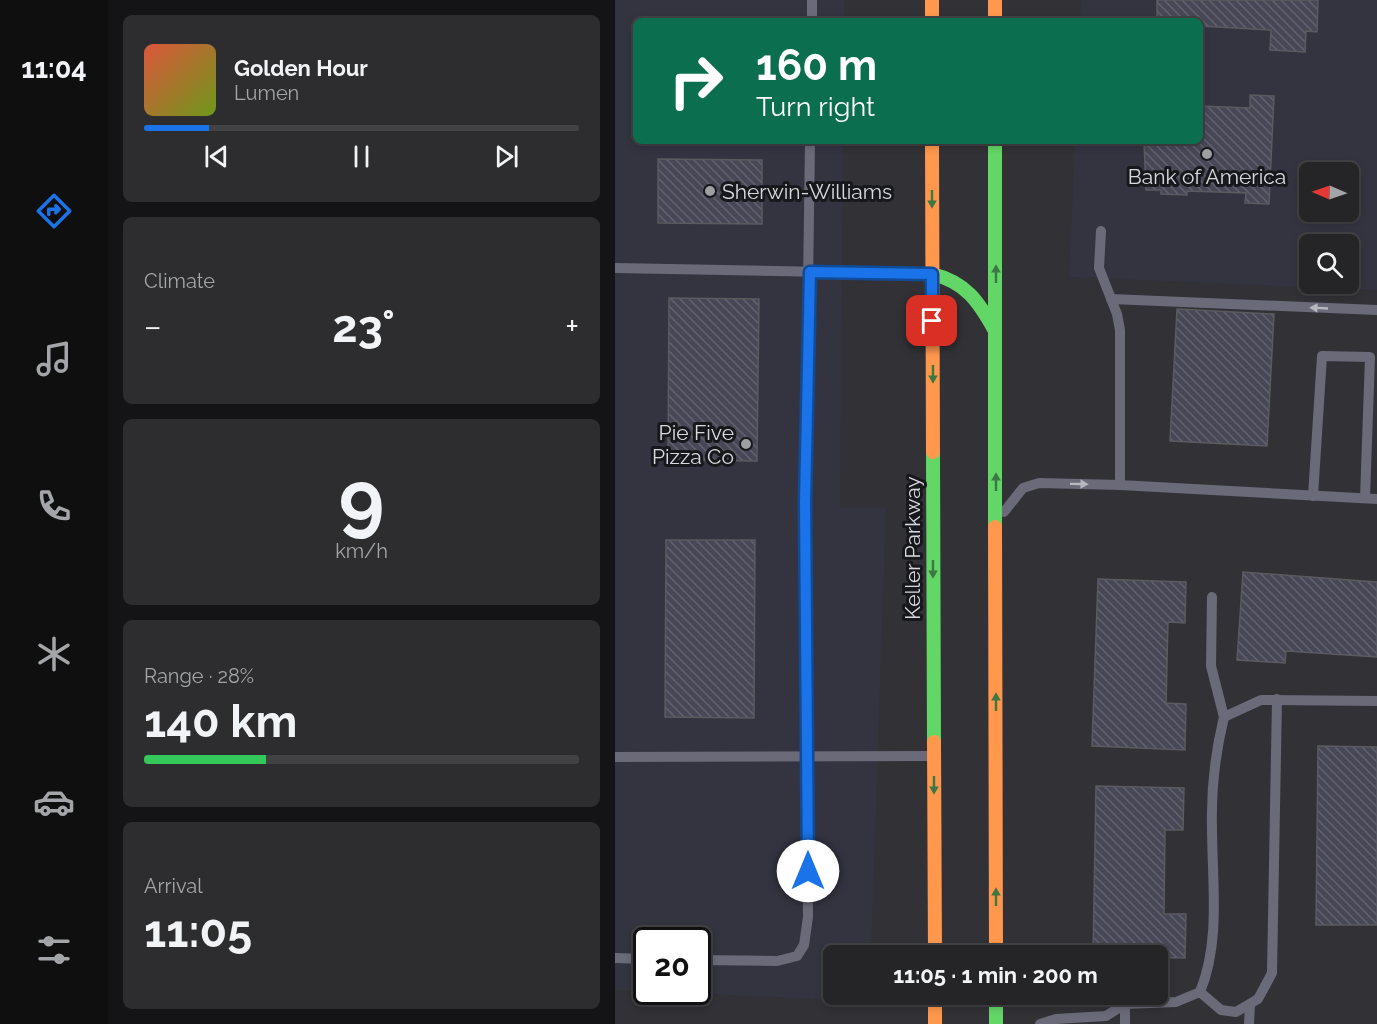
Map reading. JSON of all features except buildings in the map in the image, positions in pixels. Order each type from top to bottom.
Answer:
[{"type":"main road","points":[[932,0],[932,18]]},
{"type":"main road","points":[[995,0],[995,18]]},
{"type":"main road","name":"Keller Parkway","points":[[932,144],[935,945]]},
{"type":"main road","points":[[995,144],[997,945]]},
{"type":"main road","points":[[932,274],[951,277],[974,294],[996,333]]},
{"type":"main road","points":[[935,1005],[935,1024]]},
{"type":"main road","points":[[996,1005],[996,1024]]},
{"type":"lane","points":[[811,18],[812,0]]},
{"type":"lane","points":[[711,960],[777,961],[797,956],[804,945],[808,916],[809,757],[805,502],[810,144]]},
{"type":"lane","points":[[1101,231],[1099,268],[1120,330],[1120,485]]},
{"type":"lane","points":[[615,268],[932,274]]},
{"type":"lane","points":[[1111,299],[1377,310]]},
{"type":"lane","points":[[1313,496],[1322,356],[1370,357],[1365,498]]},
{"type":"lane","points":[[996,522],[1023,488],[1039,483],[1120,485],[1377,499]]},
{"type":"lane","points":[[1168,1002],[1176,1002],[1200,992],[1210,969],[1214,908],[1211,826],[1214,758],[1224,717],[1211,666],[1212,597]]},
{"type":"lane","points":[[1224,717],[1261,699],[1377,701]]},
{"type":"lane","points":[[1200,992],[1221,1010],[1236,1012],[1258,999],[1272,973],[1277,699]]},
{"type":"lane","points":[[615,757],[934,756]]},
{"type":"lane","points":[[615,958],[633,959]]},
{"type":"lane","points":[[1249,1024],[1250,1004]]},
{"type":"lane","points":[[1040,1024],[1056,1018],[1106,1016],[1123,1005]]},
{"type":"lane","points":[[1125,1005],[1125,1024]]},
{"type":"shaded area","points":[[615,0],[844,0],[844,18],[633,18],[633,144],[843,144],[840,508],[886,507],[871,945],[823,945],[823,999],[711,994],[711,927],[633,927],[633,991],[615,990]]},
{"type":"shaded area","points":[[1081,0],[1377,0],[1377,290],[1359,289],[1359,234],[1299,234],[1299,287],[1069,277],[1075,144],[1203,144],[1203,18],[1080,18]]},
{"type":"traffic: fast","points":[[995,144],[995,527]]},
{"type":"traffic: fast","points":[[932,274],[963,288],[977,302],[995,331]]},
{"type":"traffic: fast","points":[[933,452],[934,742]]},
{"type":"traffic: fast","points":[[996,1005],[996,1024]]},
{"type":"traffic: slow","points":[[932,0],[932,18]]},
{"type":"traffic: slow","points":[[995,0],[995,18]]},
{"type":"traffic: slow","points":[[932,144],[933,452]]},
{"type":"traffic: slow","points":[[995,527],[996,945]]},
{"type":"traffic: slow","points":[[934,742],[935,945]]},
{"type":"traffic: slow","points":[[935,1005],[935,1024]]},
{"type":"place","name":"Bank of America","points":[[1207,154]]},
{"type":"place","name":"Sherwin-Williams","points":[[710,191]]},
{"type":"place","name":"Pie Five Pizza Co","points":[[746,444]]},
{"type":"route","points":[[808,871],[809,757],[805,502],[810,272],[932,274],[932,321]]}]
